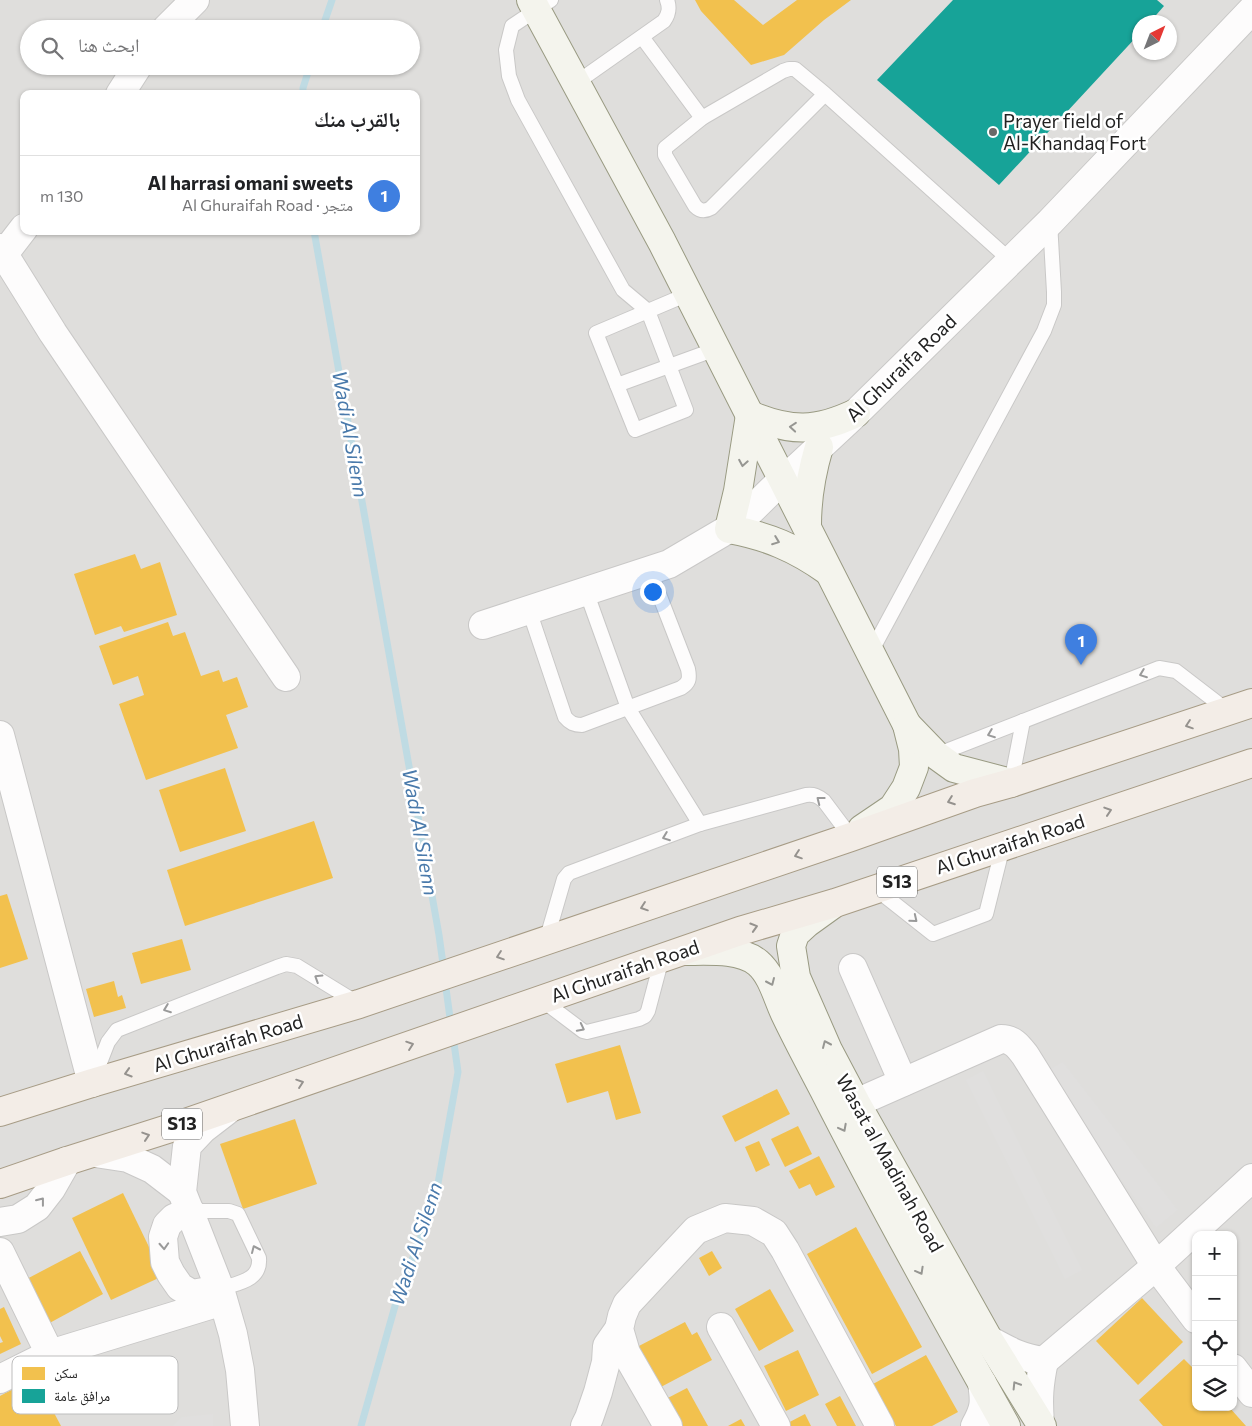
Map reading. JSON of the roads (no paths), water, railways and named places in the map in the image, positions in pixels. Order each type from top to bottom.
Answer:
[{"type":"main road","name":"Al Ghuraifah Road","points":[[0,1112],[359,1004],[975,793],[1011,784],[1240,708]]},
{"type":"main road","name":"Al Ghuraifah Road","points":[[0,1184],[740,931],[834,903],[1252,763]]},
{"type":"street","points":[[175,20],[195,0]]},
{"type":"street","points":[[539,3],[576,83],[662,242],[908,725],[913,749],[914,767],[906,788],[893,808],[850,837]]},
{"type":"street","name":"Al Ghuraifa Road","points":[[483,625],[669,564],[737,524],[783,479],[856,413],[1011,261],[1252,10]]},
{"type":"street","points":[[123,90],[132,75]]},
{"type":"street","points":[[20,232],[2,251],[53,333],[286,677]]},
{"type":"street","points":[[750,415],[771,424],[792,428],[815,428],[836,423],[856,413]]},
{"type":"street","points":[[750,415],[738,491],[729,529],[751,533],[778,542],[811,558],[829,571]]},
{"type":"street","points":[[807,526],[807,500],[819,447]]},
{"type":"street","points":[[908,725],[936,755],[954,768],[1011,784]]},
{"type":"street","points":[[0,735],[92,1083]]},
{"type":"street","name":"Wasat al Madinah Road","points":[[834,903],[795,934],[791,946],[796,977],[828,1050],[856,1103],[989,1340],[1040,1424]]},
{"type":"street","name":"Wasat al Madinah Road","points":[[672,955],[715,951],[744,955],[758,963],[769,976],[785,1014],[843,1128],[1006,1426]]},
{"type":"street","points":[[853,968],[903,1082]]},
{"type":"street","points":[[856,1103],[1001,1039],[1008,1039],[1015,1043],[1025,1055],[1156,1266],[1192,1314]]},
{"type":"street","points":[[232,1106],[203,1128],[188,1146],[186,1201],[222,1295],[233,1334],[240,1370],[245,1426]]},
{"type":"street","points":[[95,1153],[128,1158],[152,1169],[186,1201]]},
{"type":"street","points":[[0,1222],[18,1219],[37,1207],[51,1188],[66,1161]]},
{"type":"street","points":[[1040,1424],[1039,1383],[1044,1360],[1156,1266],[1252,1178]]},
{"type":"street","points":[[186,1201],[167,1225],[163,1237],[165,1262],[180,1286],[192,1294],[222,1295]]},
{"type":"street","points":[[585,1426],[598,1392],[606,1362],[607,1346],[619,1329],[627,1304],[696,1230],[725,1218],[753,1221],[774,1233],[880,1426]]},
{"type":"street","points":[[0,1252],[50,1354]]},
{"type":"street","points":[[46,1356],[222,1295]]},
{"type":"street","points":[[722,1328],[776,1426]]},
{"type":"street","points":[[619,1329],[626,1353],[668,1426]]},
{"type":"street","points":[[989,1340],[1014,1354],[1030,1359],[1044,1360]]},
{"type":"street","points":[[0,1379],[12,1373]]},
{"type":"street","points":[[1237,1373],[1252,1393]]},
{"type":"street","points":[[975,1426],[984,1402],[982,1383]]},
{"type":"lane","points":[[576,83],[664,21],[668,15],[669,8],[667,0]]},
{"type":"lane","points":[[539,3],[512,26],[506,50],[508,76],[518,100],[623,290],[648,311],[686,410],[635,430],[596,333],[648,311],[688,294]]},
{"type":"lane","points":[[642,36],[702,118]]},
{"type":"lane","points":[[825,94],[711,208],[706,212],[699,210],[695,206],[665,155],[664,152],[668,145],[702,118],[789,69],[795,69],[825,94],[1011,261]]},
{"type":"lane","points":[[871,652],[1044,332],[1054,305],[1050,222]]},
{"type":"lane","points":[[616,385],[716,349]]},
{"type":"lane","points":[[529,610],[565,717],[575,725],[582,725],[681,688],[687,684],[690,677],[688,669],[650,571]]},
{"type":"lane","points":[[586,591],[628,708],[700,824]]},
{"type":"lane","points":[[936,755],[1159,668],[1176,671],[1240,708]]},
{"type":"lane","points":[[1011,784],[1022,721]]},
{"type":"lane","points":[[546,941],[564,879],[569,873],[700,824],[813,794],[824,801],[850,837]]},
{"type":"lane","points":[[876,888],[933,934],[986,914],[1003,846]]},
{"type":"lane","points":[[542,1000],[583,1031],[587,1032],[645,1016],[672,955]]},
{"type":"lane","points":[[92,1083],[108,1042],[117,1030],[286,964],[296,966],[359,1004]]},
{"type":"lane","points":[[186,1201],[238,1214],[259,1258],[260,1265],[253,1277],[222,1295]]},
{"type":"waterway","name":"Wadi Al Silenn","points":[[325,20],[332,0]]},
{"type":"waterway","name":"Wadi Al Silenn","points":[[303,90],[307,75]]},
{"type":"waterway","name":"Wadi Al Silenn","points":[[315,235],[444,971]]},
{"type":"waterway","name":"Wadi Al Silenn","points":[[445,981],[451,1025]]},
{"type":"waterway","name":"Wadi Al Silenn","points":[[361,1426],[397,1299],[435,1200],[458,1072],[453,1036]]},
{"type":"place","name":"Prayer field of Al-Khandaq Fort","points":[[993,132]]},
{"type":"place","name":"Al harrasi omani sweets","points":[[1081,665]]}]
